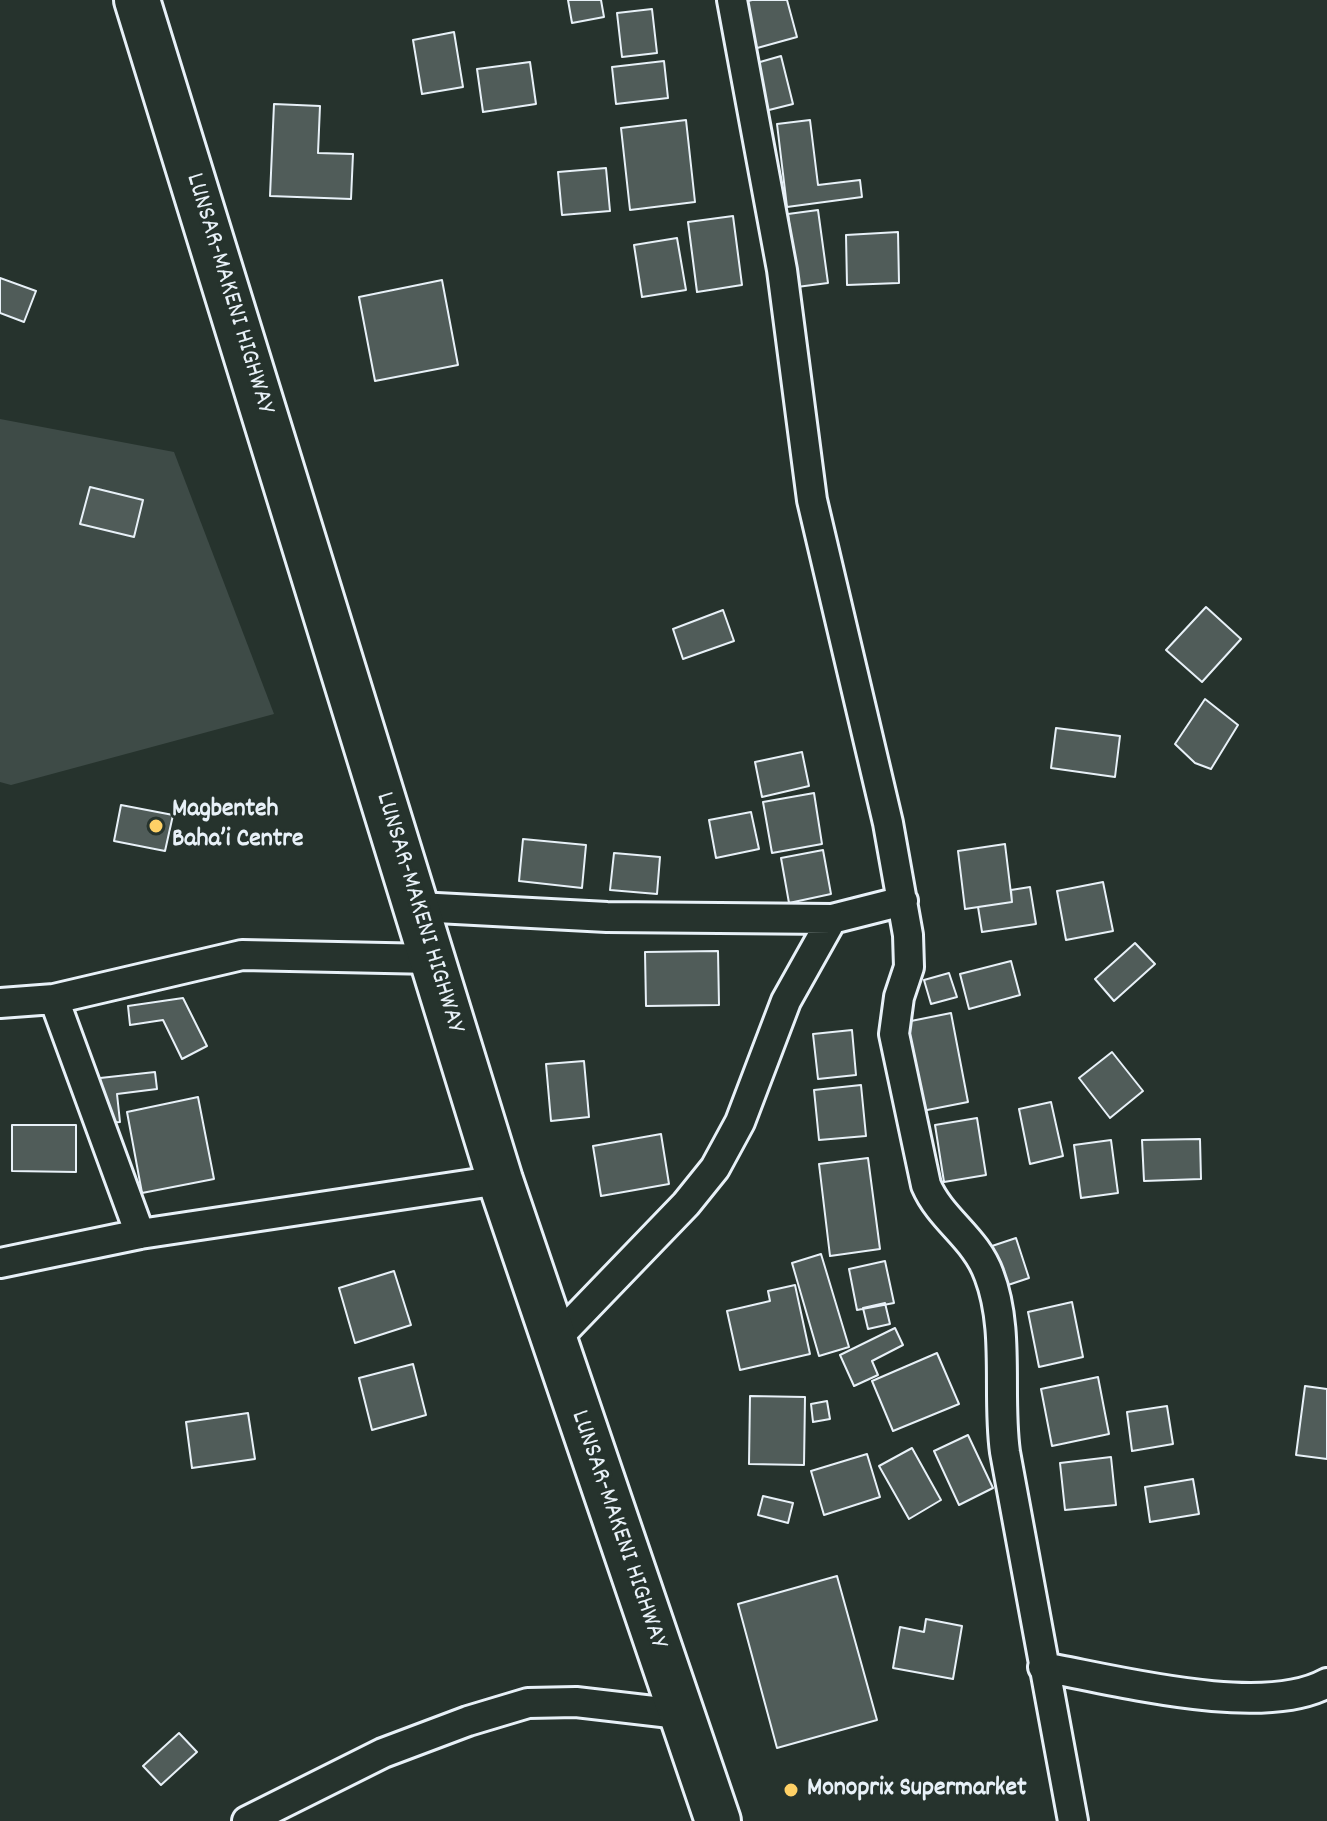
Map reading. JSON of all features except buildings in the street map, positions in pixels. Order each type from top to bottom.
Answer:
[{"type":"main road","name":"LUNSAR-MAKENI HIGHWAY","points":[[137,0],[500,1180],[679,1714],[718,1821]]},
{"type":"street","points":[[732,0],[782,270],[812,500],[903,901],[909,967],[899,997],[894,1034],[926,1185],[935,1206],[972,1242],[989,1274],[999,1314],[1001,1426],[1073,1821]]},
{"type":"street","points":[[418,907],[607,917],[832,919],[903,901]]},
{"type":"street","points":[[553,1342],[686,1204],[715,1168],[740,1122],[786,1001],[832,919]]},
{"type":"street","points":[[0,1003],[54,999],[242,955],[433,959]]},
{"type":"street","points":[[54,999],[140,1234]]},
{"type":"street","points":[[0,1263],[140,1234],[500,1180]]},
{"type":"street","points":[[1043,1667],[1172,1691],[1263,1697],[1295,1695],[1327,1683]]},
{"type":"street","points":[[260,1817],[383,1753],[468,1721],[528,1703],[576,1702],[679,1714]]},
{"type":"shaded area","points":[[0,419],[174,452],[274,714],[11,785],[0,782]]},
{"type":"place","name":"Magbenteh Baha’i Centre","points":[[156,826]]},
{"type":"place","name":"Monoprix Supermarket","points":[[791,1790]]}]
